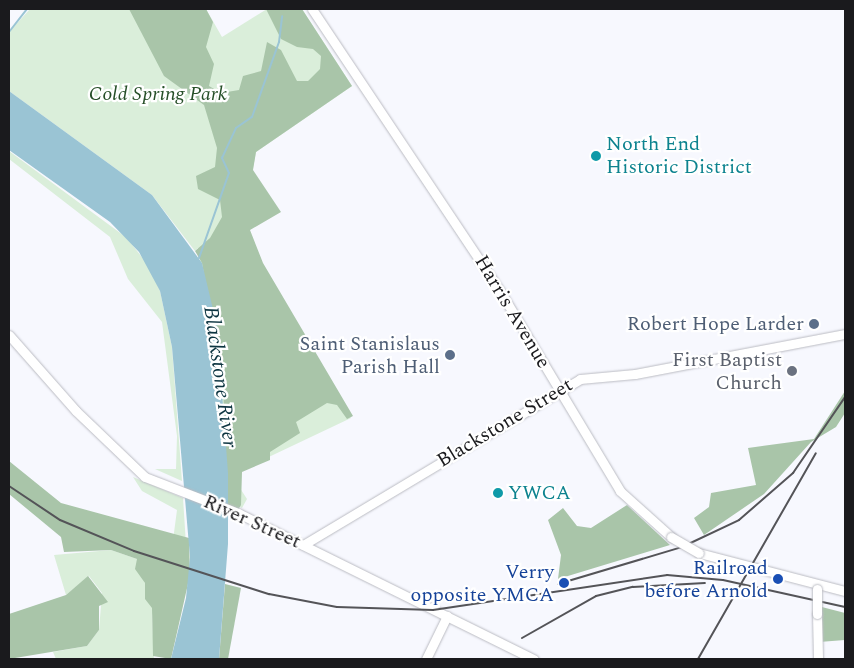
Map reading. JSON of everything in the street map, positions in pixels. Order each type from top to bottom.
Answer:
[{"type":"street","name":"Harris Avenue","points":[[312,9],[495,283],[620,491],[671,537],[699,553],[817,586],[845,591]]},
{"type":"street","name":"Blackstone Street","points":[[303,545],[580,378],[634,374],[845,334]]},
{"type":"street","name":"River Street","points":[[9,335],[76,411],[145,478],[238,513],[534,659]]},
{"type":"street","points":[[817,586],[818,659]]},
{"type":"street","points":[[426,659],[448,616]]},
{"type":"green space","name":"Cold Spring Park","points":[[30,9],[206,9],[222,37],[267,9],[302,9],[352,86],[256,152],[241,233],[351,418],[239,471],[238,485],[247,499],[242,508],[229,502],[230,456],[198,248],[195,251],[152,195],[9,91],[9,32]]},
{"type":"green space","points":[[129,9],[206,9],[213,22],[206,47],[214,64],[209,86],[221,93],[239,90],[243,76],[261,71],[267,42],[281,50],[297,81],[308,81],[320,69],[321,56],[313,49],[297,47],[281,39],[266,9],[302,9],[352,86],[256,152],[253,170],[281,212],[250,230],[263,263],[353,416],[347,419],[337,405],[327,403],[296,422],[300,433],[270,452],[270,460],[242,472],[241,505],[235,515],[228,513],[223,385],[202,263],[195,251],[210,238],[222,217],[220,200],[198,189],[196,176],[215,167],[217,148],[204,105],[164,76]]},
{"type":"green space","name":"Blackstone River","points":[[9,151],[127,238],[148,265],[160,291],[172,347],[182,481],[155,469],[176,469],[177,436],[162,322],[128,279],[110,237],[9,159]]},
{"type":"green space","points":[[845,391],[845,413],[836,427],[811,442],[764,494],[704,535],[694,518],[709,507],[711,493],[756,485],[748,448],[814,439]]},
{"type":"green space","points":[[9,461],[61,503],[189,538],[190,575],[171,659],[153,656],[152,608],[145,599],[145,583],[135,569],[137,559],[111,550],[64,552],[61,537],[9,494]]},
{"type":"green space","points":[[133,477],[183,498],[186,544],[152,615],[154,659],[56,659],[53,652],[87,646],[99,630],[102,593],[89,576],[66,595],[54,555],[111,550],[137,559],[145,583],[145,599],[173,540],[177,510],[142,491]]},
{"type":"green space","points":[[627,505],[670,545],[558,579],[561,555],[548,520],[563,508],[577,526],[591,528]]},
{"type":"green space","points":[[88,576],[108,602],[99,606],[99,630],[87,646],[9,659],[9,614],[66,595]]},
{"type":"green space","points":[[225,584],[241,588],[228,659],[219,659]]},
{"type":"green space","points":[[818,606],[845,613],[845,640],[819,642]]},
{"type":"water","points":[[9,91],[152,195],[202,263],[217,326],[228,473],[228,544],[219,659],[171,659],[186,598],[190,557],[172,347],[160,291],[139,252],[110,222],[9,150]]},
{"type":"waterway","points":[[9,32],[27,9]]},
{"type":"waterway","points":[[199,258],[229,173],[222,158],[236,128],[252,117],[279,42],[282,16]]},
{"type":"railway","points":[[558,584],[682,547],[739,520],[793,473],[845,397]]},
{"type":"railway","points":[[698,659],[816,453]]},
{"type":"railway","points":[[9,486],[60,520],[134,551],[269,594],[337,607],[433,610],[667,575],[723,580],[845,607]]},
{"type":"railway","points":[[522,638],[596,596],[633,587],[705,583]]},
{"type":"place","name":"North End Historic District","points":[[596,156]]},
{"type":"place","name":"Robert Hope Larder","points":[[814,324]]},
{"type":"place","name":"Saint Stanislaus Parish Hall","points":[[450,355]]},
{"type":"place","name":"First Baptist Church","points":[[792,371]]},
{"type":"place","name":"YWCA","points":[[498,493]]},
{"type":"place","name":"Railroad before Arnold","points":[[778,579]]},
{"type":"place","name":"Verry opposite YMCA","points":[[564,583]]}]
